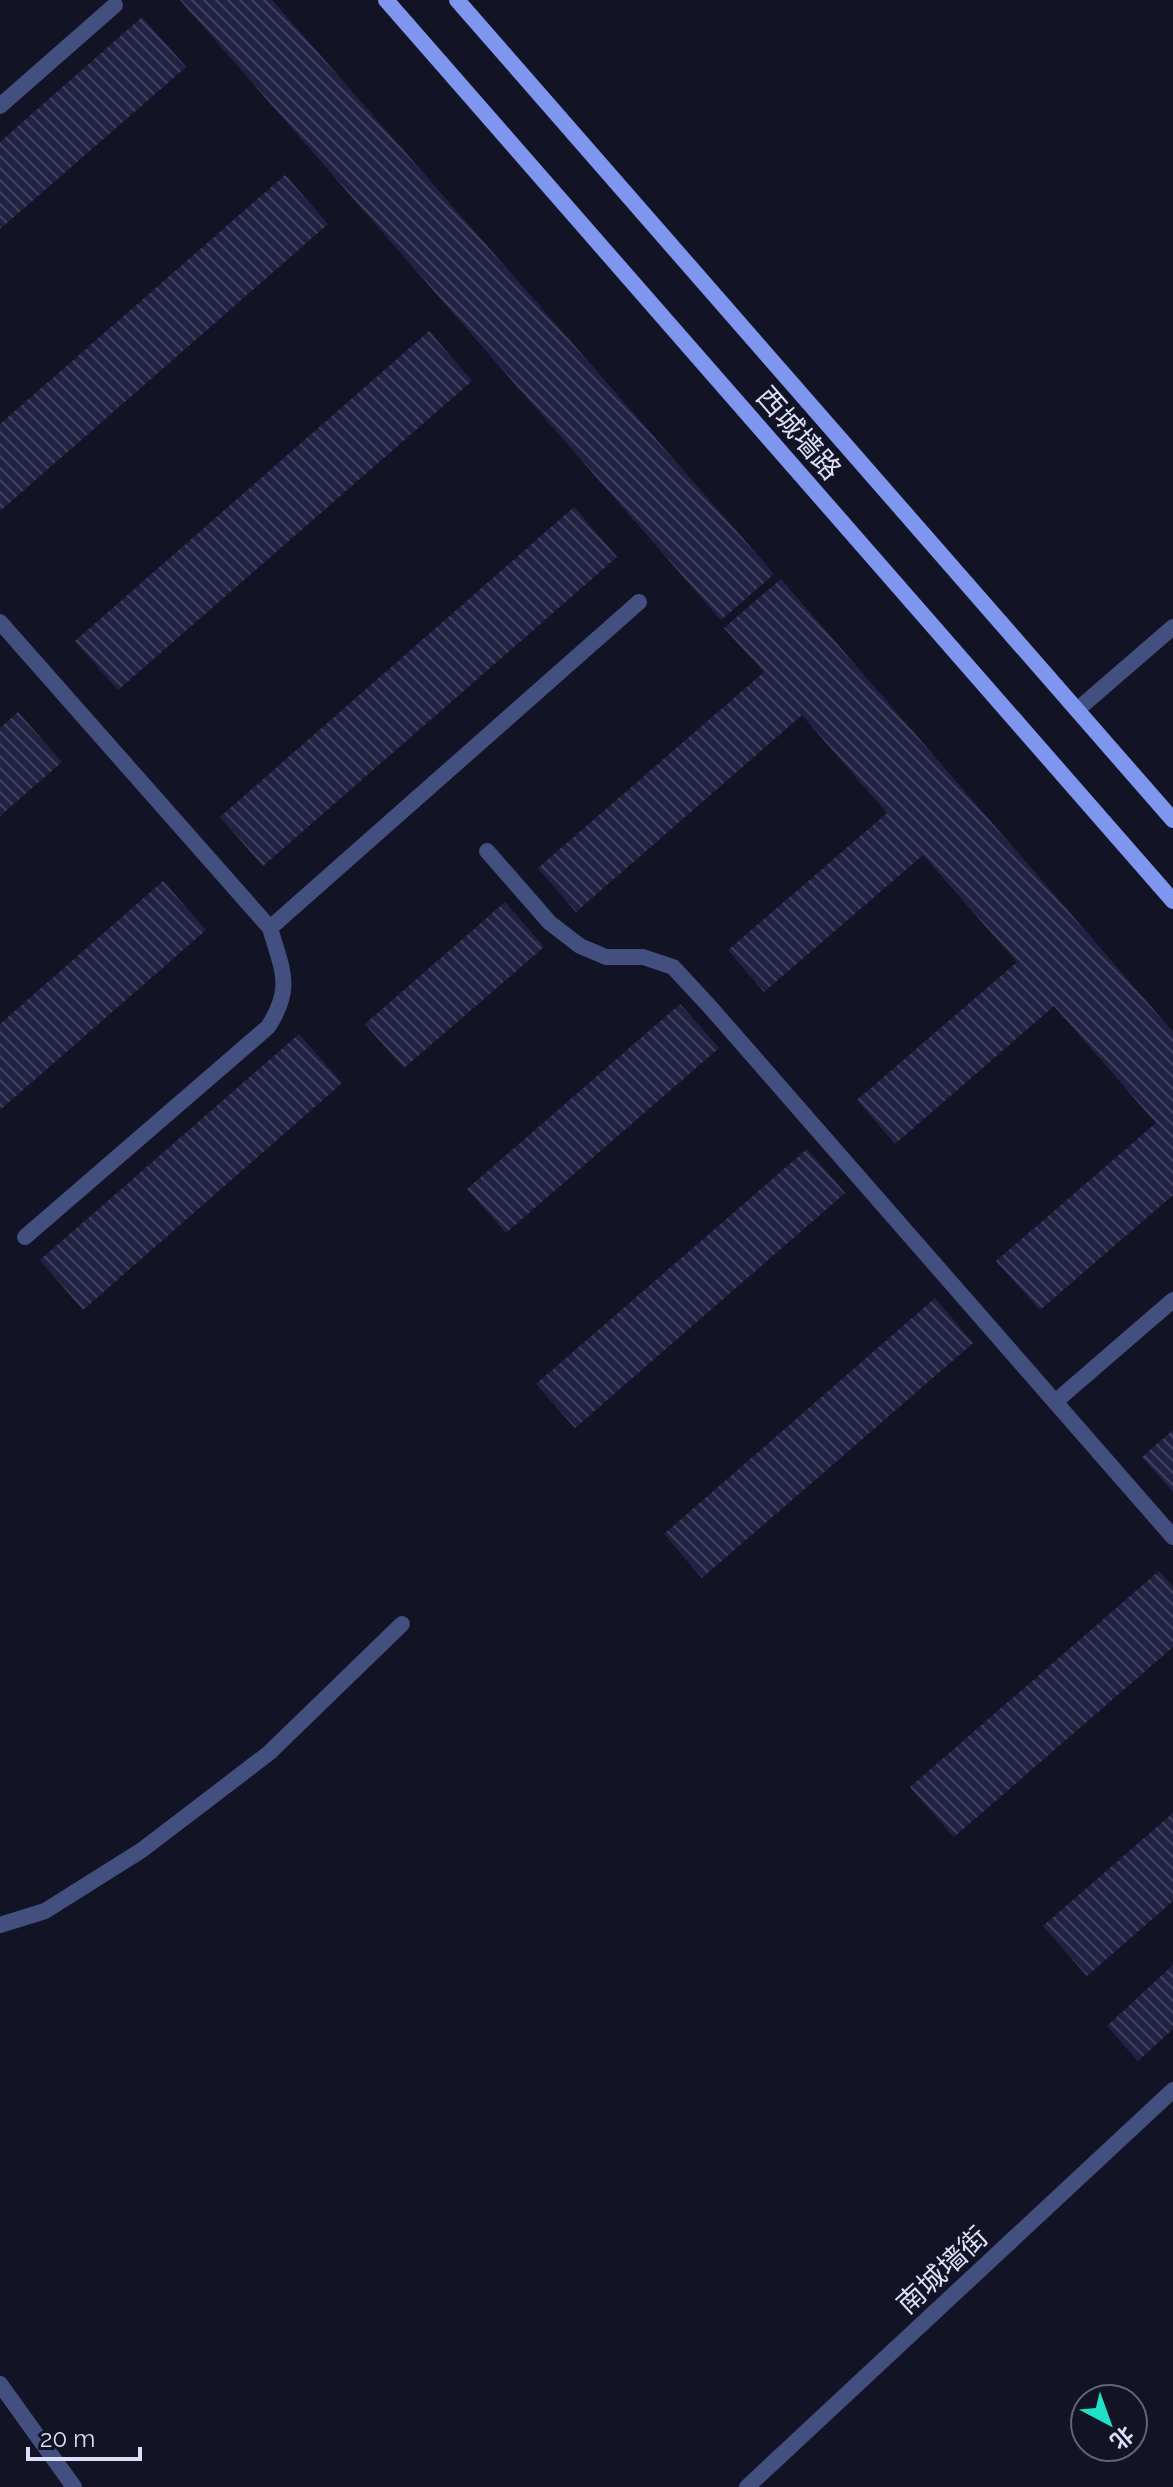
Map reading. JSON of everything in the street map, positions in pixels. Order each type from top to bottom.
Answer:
[{"type":"main road","name":"西城墙路","points":[[386,0],[1173,901]]},
{"type":"main road","name":"西城墙路","points":[[457,0],[1173,820]]},
{"type":"street","points":[[0,106],[115,5]]},
{"type":"street","points":[[270,928],[639,602]]},
{"type":"street","points":[[0,622],[270,928],[286,983],[279,1009],[268,1027],[25,1237]]},
{"type":"street","points":[[1077,710],[1173,627]]},
{"type":"street","points":[[487,851],[550,923],[580,946],[606,957],[643,957],[673,967],[1173,1537]]},
{"type":"street","points":[[1055,1402],[1173,1300]]},
{"type":"street","points":[[0,1925],[45,1911],[142,1850],[269,1753],[402,1624]]},
{"type":"street","name":"南城墙街","points":[[747,2487],[1173,2090]]},
{"type":"street","points":[[0,2384],[74,2487]]},
{"type":"building","points":[[180,0],[272,0],[774,574],[721,620]]},
{"type":"building","points":[[142,17],[186,67],[0,229],[0,142]]},
{"type":"building","points":[[285,175],[328,224],[0,511],[0,424]]},
{"type":"building","points":[[429,331],[472,381],[118,690],[75,641]]},
{"type":"building","points":[[574,507],[617,557],[263,866],[220,817]]},
{"type":"building","points":[[781,579],[1173,1032],[1173,1195],[1040,1310],[996,1261],[1156,1123],[1054,1006],[895,1144],[857,1100],[1017,962],[923,855],[764,992],[728,950],[887,813],[802,715],[576,912],[538,868],[764,672],[724,628]]},
{"type":"building","points":[[18,712],[62,762],[0,816],[0,728]]},
{"type":"building","points":[[163,881],[206,930],[0,1110],[0,1024]]},
{"type":"building","points":[[505,902],[544,947],[404,1068],[365,1024]]},
{"type":"building","points":[[680,1004],[719,1048],[506,1233],[467,1189]]},
{"type":"building","points":[[299,1034],[342,1083],[83,1310],[40,1260]]},
{"type":"building","points":[[807,1149],[845,1193],[575,1428],[536,1384]]},
{"type":"building","points":[[935,1298],[973,1343],[702,1578],[664,1534]]},
{"type":"building","points":[[1173,1430],[1173,1492],[1142,1457]]},
{"type":"building","points":[[1159,1571],[1173,1587],[1173,1647],[954,1837],[910,1787]]},
{"type":"building","points":[[1173,1813],[1173,1901],[1087,1976],[1043,1926]]},
{"type":"building","points":[[1173,1965],[1173,2029],[1138,2061],[1107,2026]]}]
